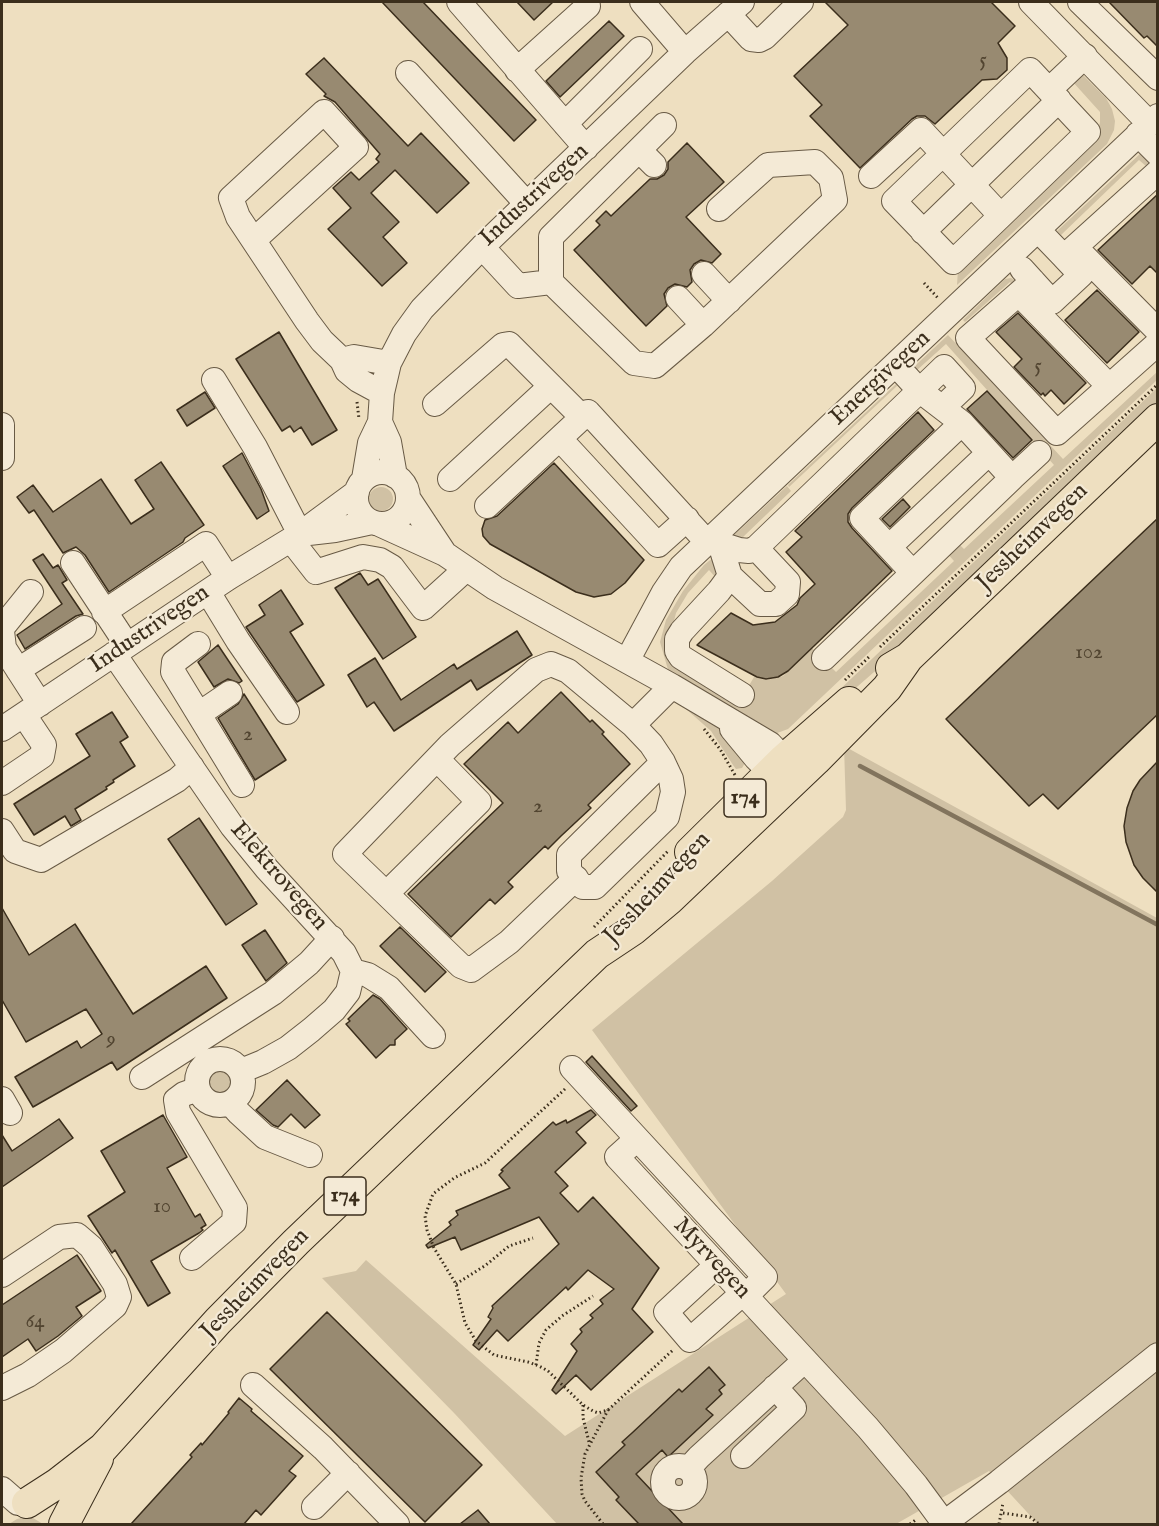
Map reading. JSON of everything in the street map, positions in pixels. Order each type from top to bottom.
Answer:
[{"type":"main road","name":"Jessheimvegen","points":[[12,1501],[58,1483],[103,1448],[218,1321],[296,1242],[597,954],[623,919],[783,771],[887,688],[908,658],[1158,419]]},
{"type":"main road","name":"Jessheimvegen","points":[[62,1524],[103,1448]]},
{"type":"main road","name":"174","points":[[12,1501],[38,1505],[48,1510],[62,1524]]},
{"type":"street","points":[[459,2],[586,148]]},
{"type":"street","points":[[642,2],[685,52]]},
{"type":"street","points":[[735,8],[751,39],[759,40],[765,37],[801,2]]},
{"type":"street","points":[[1031,2],[1148,124],[1158,154]]},
{"type":"street","points":[[1057,28],[1081,2],[1158,78]]},
{"type":"street","points":[[517,70],[588,6]]},
{"type":"street","name":"Industrivegen","points":[[2,729],[228,578],[296,537],[360,485],[370,443],[380,422],[382,393],[389,363],[404,334],[422,309],[482,247],[685,52],[735,8]]},
{"type":"street","points":[[565,124],[640,49]]},
{"type":"street","points":[[923,232],[972,184],[1054,95],[1084,56]]},
{"type":"street","points":[[1030,70],[1088,132],[953,262],[894,201],[943,153],[1030,70]]},
{"type":"street","points":[[408,73],[527,204]]},
{"type":"street","points":[[254,240],[356,147],[324,112],[231,198],[238,217],[322,341],[342,360],[348,371],[358,380],[382,393]]},
{"type":"street","name":"Energivegen","points":[[627,661],[664,592],[681,567],[713,540],[1148,124]]},
{"type":"street","points":[[664,125],[646,157],[551,237],[551,282],[634,363],[655,366],[703,326],[834,200],[831,178],[814,162],[768,165],[719,210]]},
{"type":"street","points":[[871,176],[921,130],[1000,215]]},
{"type":"street","points":[[1070,252],[1158,172]]},
{"type":"street","points":[[948,316],[1057,433],[1109,386],[1157,334],[1070,252],[1038,230]]},
{"type":"street","points":[[482,247],[518,286],[551,282]]},
{"type":"street","points":[[1026,287],[1052,302],[1081,275],[1070,252]]},
{"type":"street","points":[[1010,257],[1026,287],[1109,386]]},
{"type":"street","points":[[704,274],[729,301]]},
{"type":"street","points":[[968,339],[1026,287]]},
{"type":"street","points":[[678,298],[703,326]]},
{"type":"street","points":[[435,404],[503,345],[509,344],[582,418]]},
{"type":"street","points":[[342,360],[354,357],[389,363]]},
{"type":"street","points":[[896,365],[919,390],[962,423],[1012,478]]},
{"type":"street","points":[[487,506],[588,412],[687,519],[713,540],[739,550],[749,551],[756,548],[944,368],[963,388],[943,407]]},
{"type":"street","points":[[214,380],[255,447],[296,537],[316,572],[363,557],[380,560],[392,567],[423,608],[466,569]]},
{"type":"street","points":[[450,479],[551,386]]},
{"type":"street","name":"Industrivegen","points":[[380,422],[388,442],[395,476]]},
{"type":"street","points":[[913,573],[862,518],[962,423]]},
{"type":"street","points":[[2,425],[2,458]]},
{"type":"street","points":[[560,439],[658,545],[687,519]]},
{"type":"street","points":[[889,547],[989,453]]},
{"type":"street","points":[[824,658],[1039,453]]},
{"type":"street","points":[[375,523],[394,522],[401,516],[408,504],[405,485],[395,476],[377,472],[360,485],[356,498],[360,512],[375,523],[445,554],[495,588],[672,686],[770,744],[783,771]]},
{"type":"street","points":[[408,498],[445,554]]},
{"type":"street","name":"Industrivegen","points":[[296,537],[375,523]]},
{"type":"street","points":[[713,540],[730,576],[760,604],[776,604],[787,594],[788,582],[756,548]]},
{"type":"street","points":[[104,612],[206,544],[228,578]]},
{"type":"street","name":"Elektrovegen","points":[[72,563],[104,612],[141,692],[192,767],[245,843],[344,952],[352,971]]},
{"type":"street","points":[[730,576],[682,631],[676,644],[681,657],[742,695]]},
{"type":"street","points":[[2,783],[42,756],[44,745],[18,670],[4,648],[2,629],[31,592]]},
{"type":"street","points":[[208,592],[287,712]]},
{"type":"street","points":[[18,670],[84,628]]},
{"type":"street","points":[[198,644],[174,662],[173,672],[243,784]]},
{"type":"street","points":[[576,879],[509,942],[471,969],[461,966],[345,854],[437,759],[510,691],[536,670],[551,664],[568,671],[581,680],[633,725],[651,744],[663,762],[671,779],[673,792],[667,817],[595,887],[583,887],[576,879],[569,871],[569,855],[663,762]]},
{"type":"street","points":[[141,692],[173,672]]},
{"type":"street","points":[[633,725],[672,686]]},
{"type":"street","points":[[199,714],[230,693]]},
{"type":"street","points":[[387,893],[479,802],[437,759]]},
{"type":"street","points":[[2,831],[15,851],[41,860],[177,780],[192,767]]},
{"type":"street","points":[[142,1077],[273,993],[309,963],[332,938]]},
{"type":"street","points":[[240,1071],[263,1062],[288,1048],[334,1010],[348,992],[352,971],[368,975],[389,988],[434,1036]]},
{"type":"street","points":[[189,1045],[203,1066]]},
{"type":"street","points":[[215,1059],[222,1059],[236,1065],[240,1071],[243,1086],[240,1093],[230,1102],[214,1104],[201,1096],[198,1089],[198,1074],[203,1066],[215,1059]]},
{"type":"street","points":[[575,1072],[765,1276],[690,1340],[666,1312],[717,1265]]},
{"type":"street","points":[[192,1258],[234,1222],[235,1208],[178,1112],[176,1100],[183,1094],[198,1089]]},
{"type":"street","points":[[230,1102],[265,1137],[310,1155]]},
{"type":"street","name":"Myrvegen","points":[[638,1139],[617,1158],[894,1458],[944,1524],[1158,1355]]},
{"type":"street","points":[[2,1275],[59,1237],[77,1235],[91,1247],[115,1284],[119,1297],[115,1306],[63,1351],[28,1375],[2,1388]]},
{"type":"street","points":[[688,1469],[805,1360]]},
{"type":"street","points":[[252,1385],[323,1448],[397,1524]]},
{"type":"street","points":[[743,1456],[795,1408],[775,1387]]},
{"type":"street","points":[[314,1507],[348,1473]]},
{"type":"path","points":[[844,681],[1158,384]]},
{"type":"path","points":[[575,1072],[485,1163],[454,1178],[432,1194],[425,1216],[427,1230],[434,1248],[456,1284],[465,1323],[476,1341],[494,1355],[536,1365],[548,1371],[583,1405],[598,1413],[608,1410]]},
{"type":"path","points":[[456,1284],[486,1265],[508,1246],[533,1238]]},
{"type":"path","points":[[536,1365],[539,1343],[546,1330],[562,1316],[594,1296]]},
{"type":"path","points":[[603,1524],[585,1501],[581,1485],[582,1470],[590,1443],[608,1410],[688,1336]]},
{"type":"path","points":[[583,1405],[583,1418],[590,1443]]},
{"type":"path","points":[[1003,1513],[1030,1517],[1039,1524]]},
{"type":"shaded area","points":[[1081,73],[1106,98],[1112,109],[1115,121],[1114,130],[1107,144],[957,285],[958,269],[1097,135],[1100,112],[1072,81]]},
{"type":"shaded area","points":[[1142,152],[1153,162],[1147,167],[1139,160],[1061,235],[1057,231]]},
{"type":"shaded area","points":[[1011,278],[1016,281],[1015,288],[1010,282],[965,322],[963,320],[1005,279]]},
{"type":"shaded area","points":[[948,335],[1063,459],[1157,372],[1157,380],[788,729],[772,735],[669,673],[660,642],[666,620],[683,591],[704,565],[714,557],[719,560],[716,578],[709,570],[688,593],[676,613],[671,633],[740,701],[754,677],[767,680],[783,676],[812,648],[836,672],[954,561],[946,552],[957,542],[964,549],[1054,465],[946,344],[916,371],[915,366]]},
{"type":"shaded area","points":[[896,384],[898,385],[789,487],[788,485]]},
{"type":"shaded area","points":[[1157,388],[1157,404],[897,652],[803,734],[785,740],[779,739],[793,734]]},
{"type":"shaded area","points":[[787,486],[791,491],[743,537],[750,545],[732,537]]},
{"type":"shaded area","points":[[381,487],[386,488],[392,494],[392,504],[386,510],[381,511],[376,510],[370,504],[369,499],[370,494],[376,488]]},
{"type":"shaded area","points":[[687,707],[721,729],[746,761],[742,768],[736,769],[711,731],[686,709]]},
{"type":"shaded area","points":[[844,746],[1157,918],[1157,1524],[1038,1524],[989,1471],[896,1524],[557,1524],[455,1414],[322,1278],[356,1271],[366,1260],[565,1436],[786,1294],[592,1030],[772,881],[843,817],[846,810]]},
{"type":"shaded area","points":[[220,1068],[229,1072],[233,1081],[229,1090],[220,1094],[211,1090],[207,1081],[211,1072]]},
{"type":"shaded area","points":[[25,1517],[33,1518],[43,1524],[9,1524]]},
{"type":"building","points":[[382,2],[423,2],[536,120],[514,141]]},
{"type":"building","points":[[517,2],[553,2],[534,20]]},
{"type":"building","points":[[825,2],[991,2],[1015,26],[998,43],[1007,58],[1007,70],[997,79],[982,80],[935,124],[925,116],[912,119],[860,168],[810,116],[822,105],[794,76],[848,25]]},
{"type":"building","points":[[1109,2],[1158,2],[1158,47],[1147,36],[1144,38]]},
{"type":"building","points":[[609,21],[624,36],[560,97],[546,81]]},
{"type":"building","points":[[324,58],[408,146],[421,133],[469,183],[437,213],[395,170],[371,193],[399,222],[383,237],[407,263],[382,286],[328,229],[351,208],[333,188],[351,172],[359,180],[379,162],[376,159],[380,154],[335,102],[324,96],[326,94],[306,74]]},
{"type":"building","points":[[687,143],[724,182],[686,217],[721,254],[712,263],[701,260],[694,264],[690,270],[692,282],[687,287],[675,284],[668,288],[664,294],[667,306],[646,326],[574,250],[600,225],[596,221],[606,211],[611,216],[650,179],[657,179],[664,175],[668,169],[668,162]]},
{"type":"building","points":[[1158,194],[1158,274],[1150,266],[1132,284],[1098,250]]},
{"type":"building","points":[[1097,290],[1139,332],[1107,363],[1065,320]]},
{"type":"building","points":[[1018,313],[1086,383],[1064,404],[1051,390],[1045,396],[1043,393],[1041,395],[1014,367],[1022,359],[996,332]]},
{"type":"building","points":[[279,332],[337,430],[312,445],[301,427],[294,432],[290,426],[282,431],[236,359]]},
{"type":"building","points":[[987,391],[1032,440],[1013,458],[967,409]]},
{"type":"building","points":[[205,392],[215,408],[187,426],[177,410]]},
{"type":"building","points":[[918,412],[934,430],[848,514],[848,522],[852,528],[892,571],[788,671],[778,677],[766,679],[757,677],[697,645],[731,613],[753,625],[775,622],[797,605],[800,598],[815,584],[786,552],[802,537],[795,531]]},
{"type":"building","points":[[242,453],[261,489],[269,511],[257,519],[223,466]]},
{"type":"building","points":[[161,462],[204,525],[109,592],[85,555],[76,547],[63,553],[34,510],[29,513],[17,497],[33,485],[53,512],[101,479],[131,524],[154,509],[135,480]]},
{"type":"building","points":[[554,463],[644,560],[625,583],[611,594],[594,597],[576,592],[490,544],[483,536],[482,529],[485,520],[497,516]]},
{"type":"building","points":[[903,499],[910,507],[890,527],[882,519]]},
{"type":"building","points":[[1158,518],[1158,714],[1058,809],[1043,794],[1029,806],[946,719]]},
{"type":"building","points":[[43,554],[53,568],[58,565],[67,580],[62,583],[83,614],[76,616],[25,649],[17,635],[62,604],[33,560]]},
{"type":"building","points":[[360,573],[368,585],[378,579],[416,637],[383,659],[335,588]]},
{"type":"building","points":[[281,590],[303,624],[290,632],[324,685],[297,702],[246,627],[265,615],[259,605]]},
{"type":"building","points":[[517,631],[532,655],[477,690],[471,680],[394,731],[374,702],[367,707],[348,675],[375,658],[401,700],[454,664],[457,669]]},
{"type":"building","points":[[218,645],[242,681],[239,683],[228,679],[214,687],[198,662]]},
{"type":"building","points":[[561,692],[590,722],[592,720],[604,732],[602,734],[630,764],[588,805],[591,808],[548,849],[545,846],[508,882],[513,887],[495,904],[490,899],[451,937],[408,894],[503,803],[464,764],[508,722],[518,733]]},
{"type":"building","points":[[244,694],[286,760],[255,780],[218,718],[238,704]]},
{"type":"building","points":[[112,712],[128,737],[120,742],[135,766],[113,780],[114,782],[106,787],[107,789],[75,809],[81,820],[71,826],[65,816],[34,835],[14,804],[90,756],[76,734]]},
{"type":"building","points":[[1158,761],[1158,893],[1134,865],[1126,842],[1124,826],[1133,791]]},
{"type":"building","points":[[199,818],[257,904],[226,925],[168,839]]},
{"type":"building","points":[[2,908],[29,955],[75,924],[133,1014],[206,966],[227,998],[117,1070],[112,1062],[33,1107],[15,1077],[77,1041],[81,1048],[102,1034],[86,1009],[26,1042],[2,1000]]},
{"type":"building","points":[[400,927],[446,972],[425,992],[380,946]]},
{"type":"building","points":[[265,930],[287,963],[266,981],[242,945]]},
{"type":"building","points":[[373,995],[380,999],[407,1029],[395,1040],[395,1045],[390,1045],[376,1058],[346,1024],[350,1021],[348,1019]]},
{"type":"building","points":[[592,1056],[637,1106],[631,1111],[586,1062]]},
{"type":"building","points":[[287,1080],[320,1115],[305,1128],[291,1114],[278,1127],[256,1110]]},
{"type":"building","points":[[591,1110],[596,1115],[576,1132],[586,1143],[555,1172],[568,1186],[560,1193],[578,1212],[593,1197],[659,1268],[632,1309],[653,1332],[591,1390],[576,1375],[556,1394],[552,1390],[577,1351],[571,1344],[582,1332],[580,1329],[593,1318],[590,1315],[603,1304],[600,1300],[614,1289],[588,1270],[568,1290],[566,1287],[508,1341],[497,1330],[479,1350],[473,1345],[491,1319],[488,1317],[492,1306],[559,1244],[539,1217],[461,1250],[455,1237],[428,1248],[426,1245],[451,1225],[449,1222],[458,1215],[456,1211],[510,1188],[499,1175],[503,1171],[501,1170],[553,1122],[556,1125],[566,1120],[567,1123]]},
{"type":"building","points":[[163,1115],[187,1157],[167,1168],[195,1217],[200,1214],[206,1225],[199,1233],[151,1261],[170,1293],[148,1306],[115,1250],[112,1253],[88,1216],[125,1192],[101,1151]]},
{"type":"building","points":[[59,1119],[73,1138],[2,1187],[2,1135],[12,1151]]},
{"type":"building","points":[[77,1255],[101,1291],[76,1307],[82,1316],[36,1351],[28,1339],[2,1357],[2,1305]]},
{"type":"building","points":[[327,1312],[482,1465],[425,1522],[270,1369]]},
{"type":"building","points":[[709,1367],[725,1385],[719,1390],[722,1394],[706,1409],[713,1415],[668,1457],[662,1450],[636,1474],[683,1524],[639,1524],[616,1500],[619,1497],[596,1472],[625,1445],[622,1442],[679,1389],[682,1392]]},
{"type":"building","points":[[239,1398],[303,1456],[289,1471],[296,1476],[261,1515],[256,1510],[244,1524],[131,1524],[192,1457],[190,1455],[201,1443],[202,1445]]},
{"type":"building","points":[[478,1510],[490,1524],[460,1524]]},
{"type":"waterway","points":[[860,766],[1158,925]]}]
